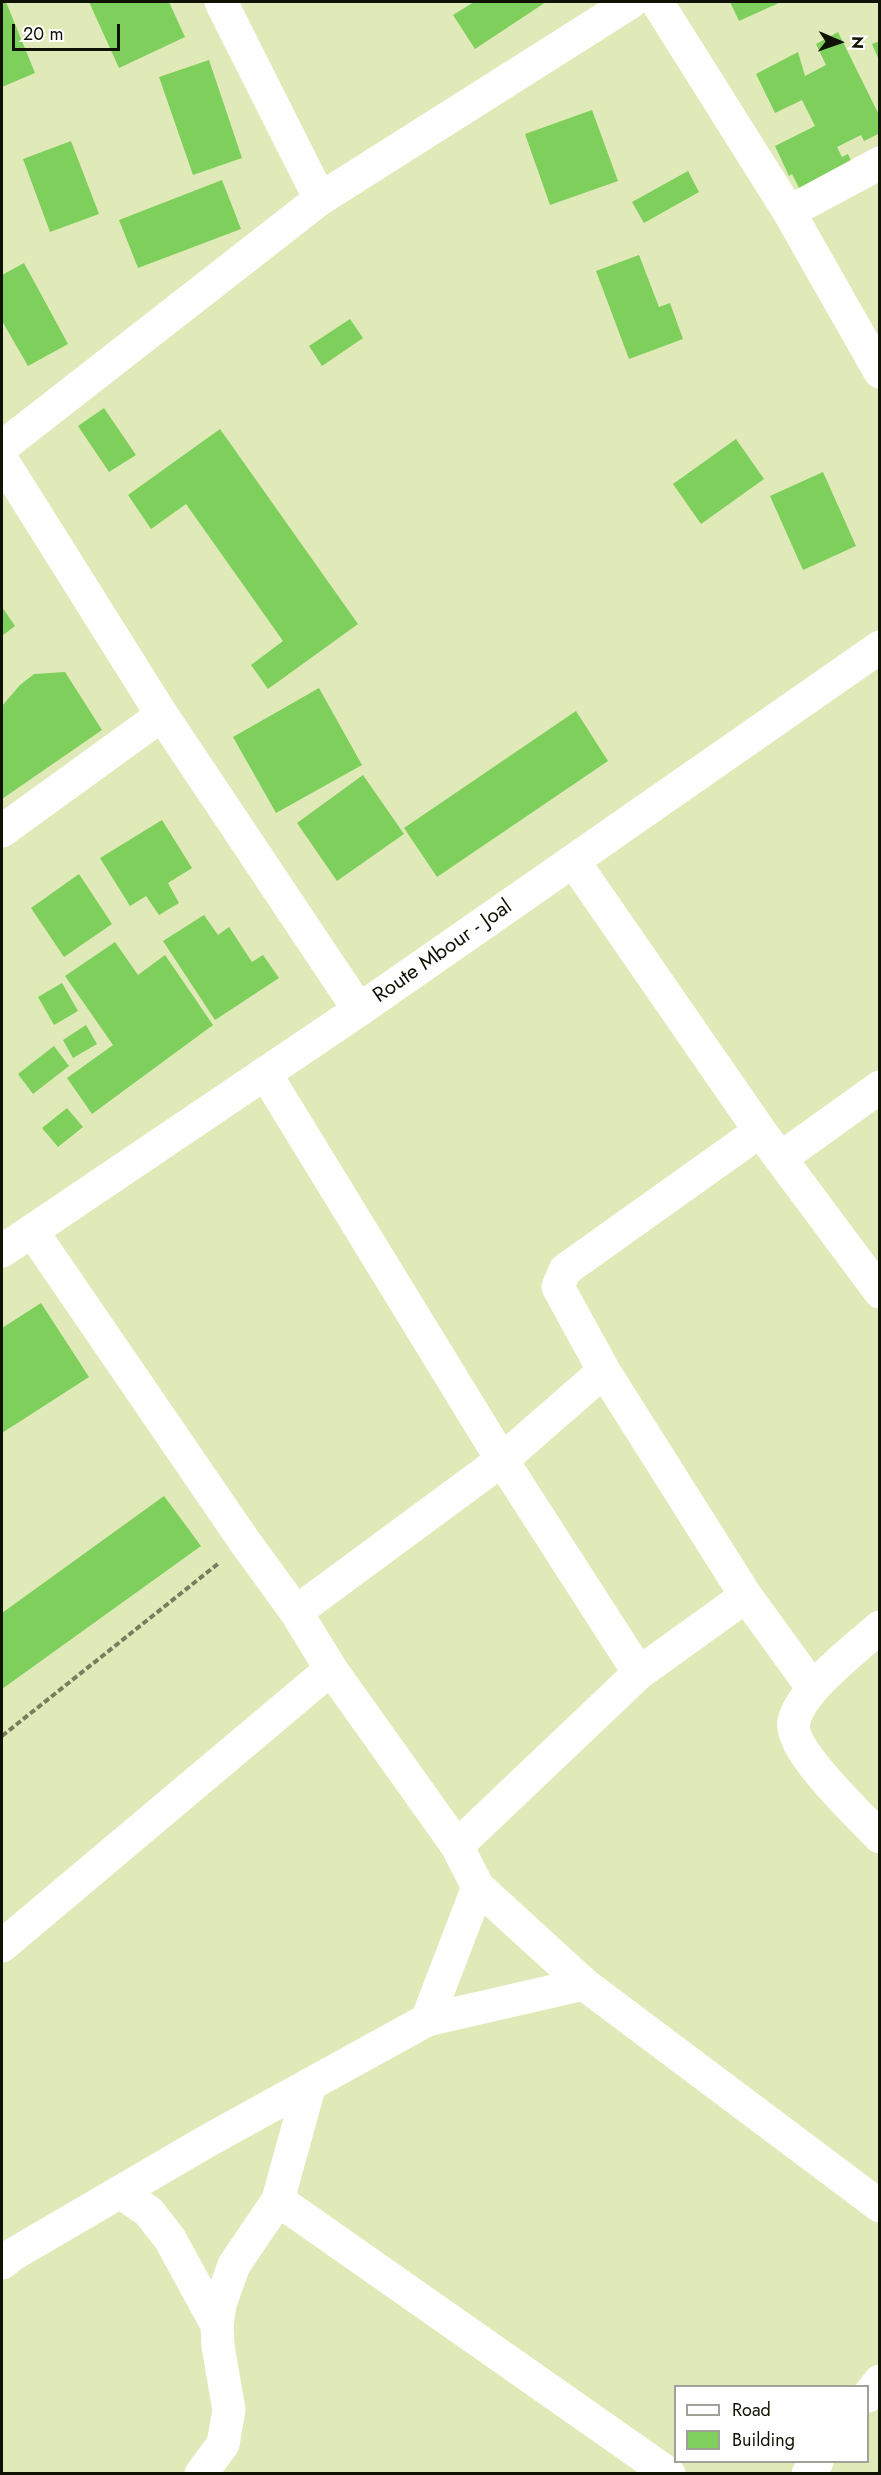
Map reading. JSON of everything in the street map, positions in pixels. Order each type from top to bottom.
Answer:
[{"type":"street","points":[[221,2],[320,199]]},
{"type":"street","points":[[2,447],[320,199],[631,2]]},
{"type":"street","points":[[657,2],[789,212],[879,372]]},
{"type":"street","points":[[789,212],[879,163]]},
{"type":"street","points":[[2,460],[162,715],[359,1010]]},
{"type":"street","name":"Route Mbour - Joal","points":[[2,1251],[574,862],[879,647]]},
{"type":"street","points":[[2,831],[162,715]]},
{"type":"street","points":[[574,862],[760,1131],[879,1292]]},
{"type":"street","points":[[265,1073],[502,1460],[639,1673]]},
{"type":"street","points":[[781,1158],[879,1087]]},
{"type":"street","points":[[760,1131],[566,1270],[558,1287],[604,1371],[746,1596],[812,1688]]},
{"type":"street","points":[[32,1231],[245,1542],[296,1612],[331,1670],[457,1846],[478,1887],[584,1984],[879,2206]]},
{"type":"street","points":[[296,1612],[502,1460],[604,1371]]},
{"type":"street","points":[[457,1846],[639,1673],[746,1596]]},
{"type":"street","points":[[879,1627],[812,1688],[794,1722],[797,1742],[813,1765],[879,1837]]},
{"type":"street","points":[[2,1946],[331,1670]]},
{"type":"street","points":[[428,2020],[478,1887]]},
{"type":"street","points":[[2,2264],[120,2192],[428,2020],[584,1984]]},
{"type":"street","points":[[203,2473],[223,2444],[229,2410],[218,2346],[217,2325],[220,2304],[234,2265],[278,2200],[310,2084]]},
{"type":"street","points":[[120,2192],[149,2212],[170,2239],[217,2325]]},
{"type":"street","points":[[278,2200],[669,2474]]},
{"type":"street","points":[[869,2394],[879,2381]]},
{"type":"path","points":[[2,1736],[245,1542]]},
{"type":"building","points":[[2,2],[6,2],[35,73],[2,87]]},
{"type":"building","points":[[89,2],[169,2],[185,37],[119,68]]},
{"type":"building","points":[[474,2],[546,2],[475,49],[453,15]]},
{"type":"building","points":[[730,2],[781,2],[739,21]]},
{"type":"building","points":[[838,32],[880,117],[880,133],[864,141],[861,135],[837,147],[842,157],[848,154],[853,165],[801,192],[792,174],[789,176],[775,146],[815,126],[802,100],[775,113],[756,74],[798,52],[805,76],[826,65],[816,44]]},
{"type":"building","points":[[880,41],[880,62],[872,44]]},
{"type":"building","points":[[209,60],[242,158],[193,175],[159,77]]},
{"type":"building","points":[[592,110],[618,181],[550,205],[525,134]]},
{"type":"building","points":[[71,141],[99,214],[50,232],[23,159]]},
{"type":"building","points":[[688,171],[699,192],[644,223],[632,202]]},
{"type":"building","points":[[222,180],[241,229],[138,268],[119,220]]},
{"type":"building","points":[[639,255],[659,307],[670,303],[683,339],[629,359],[596,271]]},
{"type":"building","points":[[24,263],[68,344],[28,366],[2,321],[2,275]]},
{"type":"building","points":[[350,319],[363,338],[322,366],[309,346]]},
{"type":"building","points":[[104,408],[136,455],[109,472],[78,426]]},
{"type":"building","points":[[220,429],[358,624],[268,689],[251,665],[283,641],[186,504],[151,529],[128,495]]},
{"type":"building","points":[[736,439],[764,479],[701,524],[673,484]]},
{"type":"building","points":[[823,472],[856,546],[803,570],[770,496]]},
{"type":"building","points":[[2,607],[15,626],[2,636]]},
{"type":"building","points":[[65,672],[102,730],[2,799],[2,706],[20,685],[34,674]]},
{"type":"building","points":[[319,688],[362,765],[276,813],[233,737]]},
{"type":"building","points":[[576,711],[608,761],[437,877],[404,828]]},
{"type":"building","points":[[363,775],[404,834],[337,881],[297,823]]},
{"type":"building","points":[[162,820],[192,868],[168,883],[179,903],[159,915],[146,896],[130,906],[100,858]]},
{"type":"building","points":[[79,874],[112,924],[64,957],[31,908]]},
{"type":"building","points":[[204,915],[218,935],[229,927],[252,962],[263,955],[279,978],[215,1020],[163,941]]},
{"type":"building","points":[[115,942],[138,975],[165,955],[213,1025],[92,1114],[67,1078],[113,1045],[65,976]]},
{"type":"building","points":[[62,983],[78,1011],[54,1025],[38,997]]},
{"type":"building","points":[[86,1025],[97,1044],[73,1058],[63,1040]]},
{"type":"building","points":[[54,1046],[69,1066],[33,1094],[18,1074]]},
{"type":"building","points":[[67,1108],[83,1127],[58,1147],[42,1128]]},
{"type":"building","points":[[41,1303],[89,1377],[2,1433],[2,1328]]},
{"type":"building","points":[[164,1496],[201,1546],[2,1689],[2,1613]]}]
